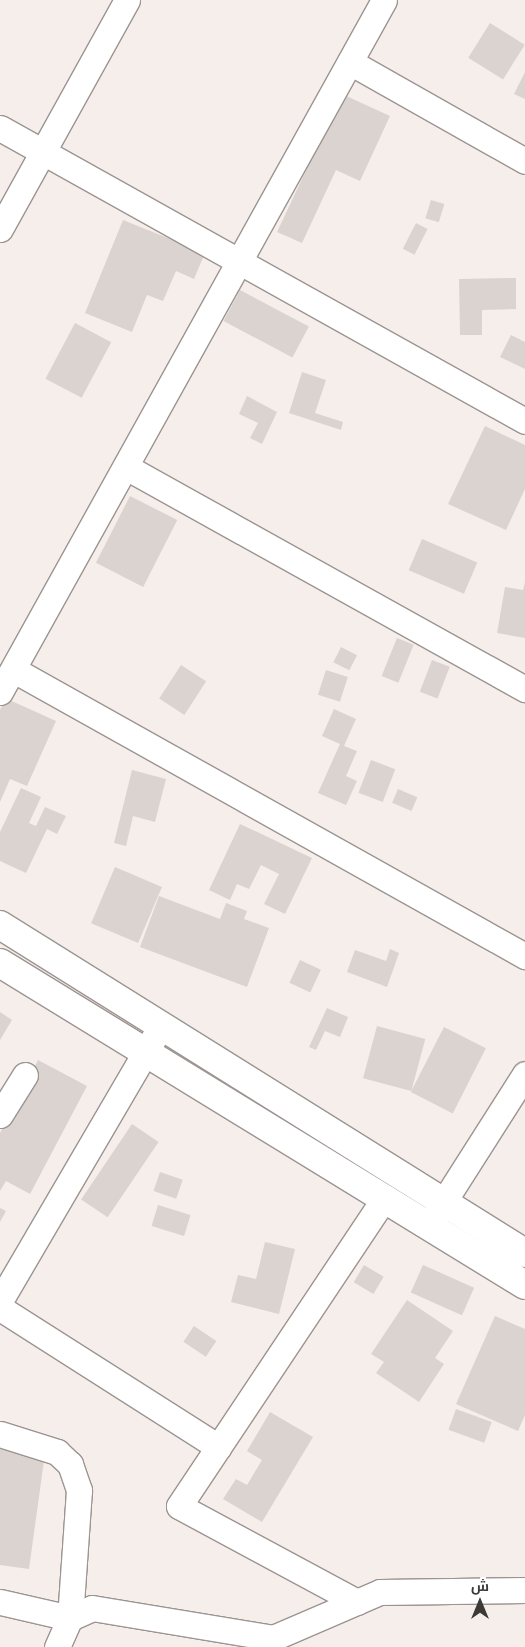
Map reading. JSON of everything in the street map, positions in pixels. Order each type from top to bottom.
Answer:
[{"type":"main road","points":[[0,925],[160,1026],[437,1213],[525,1285]]},
{"type":"main road","points":[[0,962],[144,1054],[385,1197],[437,1213],[525,1253]]},
{"type":"street","points":[[0,229],[126,0]]},
{"type":"street","points":[[0,692],[14,670],[350,62],[376,3]]},
{"type":"street","points":[[350,62],[525,161]]},
{"type":"street","points":[[0,128],[525,421]]},
{"type":"street","points":[[126,467],[525,689]]},
{"type":"street","points":[[14,670],[525,956]]},
{"type":"street","points":[[0,1300],[160,1026]]},
{"type":"street","points":[[437,1213],[525,1074]]},
{"type":"street","points":[[0,1115],[25,1075]]},
{"type":"street","points":[[357,1602],[179,1506],[385,1197]]},
{"type":"street","points":[[0,1308],[218,1447]]},
{"type":"street","points":[[0,1434],[57,1452],[77,1476],[70,1618],[57,1647]]},
{"type":"street","points":[[0,1602],[70,1618],[92,1608],[194,1636],[273,1638],[380,1592],[525,1590]]},
{"type":"street","points":[[313,1647],[314,1622]]},
{"type":"building","points":[[490,23],[525,45],[503,79],[468,58]]},
{"type":"building","points":[[525,72],[525,99],[514,94]]},
{"type":"building","points":[[342,94],[390,116],[360,181],[336,170],[302,243],[277,232]]},
{"type":"building","points":[[431,200],[444,204],[439,222],[425,218]]},
{"type":"building","points":[[123,220],[205,253],[194,279],[176,271],[163,301],[147,295],[132,332],[85,313]]},
{"type":"building","points":[[416,223],[428,229],[414,255],[403,249]]},
{"type":"building","points":[[516,278],[516,309],[482,310],[482,335],[460,335],[459,279]]},
{"type":"building","points":[[240,290],[309,327],[292,358],[224,321]]},
{"type":"building","points":[[75,323],[111,342],[82,398],[45,379]]},
{"type":"building","points":[[511,335],[525,342],[525,369],[500,357]]},
{"type":"building","points":[[302,372],[326,380],[315,413],[343,422],[341,430],[289,413]]},
{"type":"building","points":[[247,396],[277,412],[262,444],[250,438],[258,423],[239,414]]},
{"type":"building","points":[[485,426],[525,445],[525,489],[506,530],[448,504]]},
{"type":"building","points":[[130,496],[177,520],[143,587],[96,563]]},
{"type":"building","points":[[422,539],[477,562],[464,594],[409,570]]},
{"type":"building","points":[[525,582],[525,638],[497,633],[505,587],[523,590]]},
{"type":"building","points":[[397,638],[414,645],[398,683],[382,676]]},
{"type":"building","points":[[341,647],[357,655],[349,670],[333,662]]},
{"type":"building","points":[[432,660],[450,667],[438,699],[420,692]]},
{"type":"building","points":[[181,665],[206,681],[184,715],[159,699]]},
{"type":"building","points":[[326,670],[348,677],[340,702],[318,695]]},
{"type":"building","points":[[5,698],[56,721],[27,786],[10,779],[0,802],[0,710]]},
{"type":"building","points":[[334,709],[356,719],[344,746],[357,751],[346,776],[357,781],[346,805],[318,793],[340,744],[322,736]]},
{"type":"building","points":[[371,760],[395,769],[383,802],[358,793]]},
{"type":"building","points":[[132,770],[166,779],[155,822],[133,816],[126,846],[114,843]]},
{"type":"building","points":[[21,788],[41,797],[29,823],[36,826],[45,807],[66,816],[57,834],[47,829],[26,873],[0,861],[0,832]]},
{"type":"building","points":[[398,789],[417,797],[411,811],[392,803]]},
{"type":"building","points":[[240,824],[312,858],[285,914],[264,904],[279,874],[261,865],[249,889],[237,884],[230,900],[209,890]]},
{"type":"building","points":[[115,867],[162,887],[138,943],[91,923]]},
{"type":"building","points":[[159,896],[220,919],[226,903],[247,911],[244,919],[269,928],[247,987],[140,947]]},
{"type":"building","points":[[390,949],[399,953],[387,987],[347,972],[355,950],[386,961]]},
{"type":"building","points":[[300,960],[321,970],[310,992],[289,983]]},
{"type":"building","points":[[327,1008],[348,1017],[340,1037],[325,1031],[316,1050],[309,1047]]},
{"type":"building","points":[[0,1012],[12,1020],[0,1040]]},
{"type":"building","points":[[377,1026],[425,1039],[411,1091],[363,1078]]},
{"type":"building","points":[[444,1027],[486,1048],[453,1113],[411,1092]]},
{"type":"building","points":[[38,1060],[87,1086],[30,1194],[6,1181],[0,1191],[0,1133]]},
{"type":"building","points":[[132,1124],[159,1142],[108,1217],[81,1199]]},
{"type":"building","points":[[160,1172],[183,1180],[176,1199],[153,1191]]},
{"type":"building","points":[[158,1205],[191,1215],[184,1236],[152,1226]]},
{"type":"building","points":[[0,1208],[6,1211],[0,1222]]},
{"type":"building","points":[[265,1242],[295,1249],[279,1314],[231,1302],[238,1275],[256,1279]]},
{"type":"building","points":[[364,1265],[384,1277],[373,1294],[354,1282]]},
{"type":"building","points":[[423,1265],[474,1288],[462,1315],[411,1292]]},
{"type":"building","points":[[407,1300],[453,1331],[435,1358],[444,1364],[419,1402],[376,1373],[384,1362],[371,1354]]},
{"type":"building","points":[[495,1316],[525,1329],[525,1415],[518,1431],[456,1404]]},
{"type":"building","points":[[194,1326],[216,1341],[206,1357],[183,1342]]},
{"type":"building","points":[[456,1409],[492,1422],[484,1443],[448,1430]]},
{"type":"building","points":[[270,1412],[313,1437],[262,1522],[223,1499],[236,1479],[247,1485],[262,1460],[247,1451]]},
{"type":"building","points":[[0,1439],[46,1446],[29,1569],[0,1565]]}]
